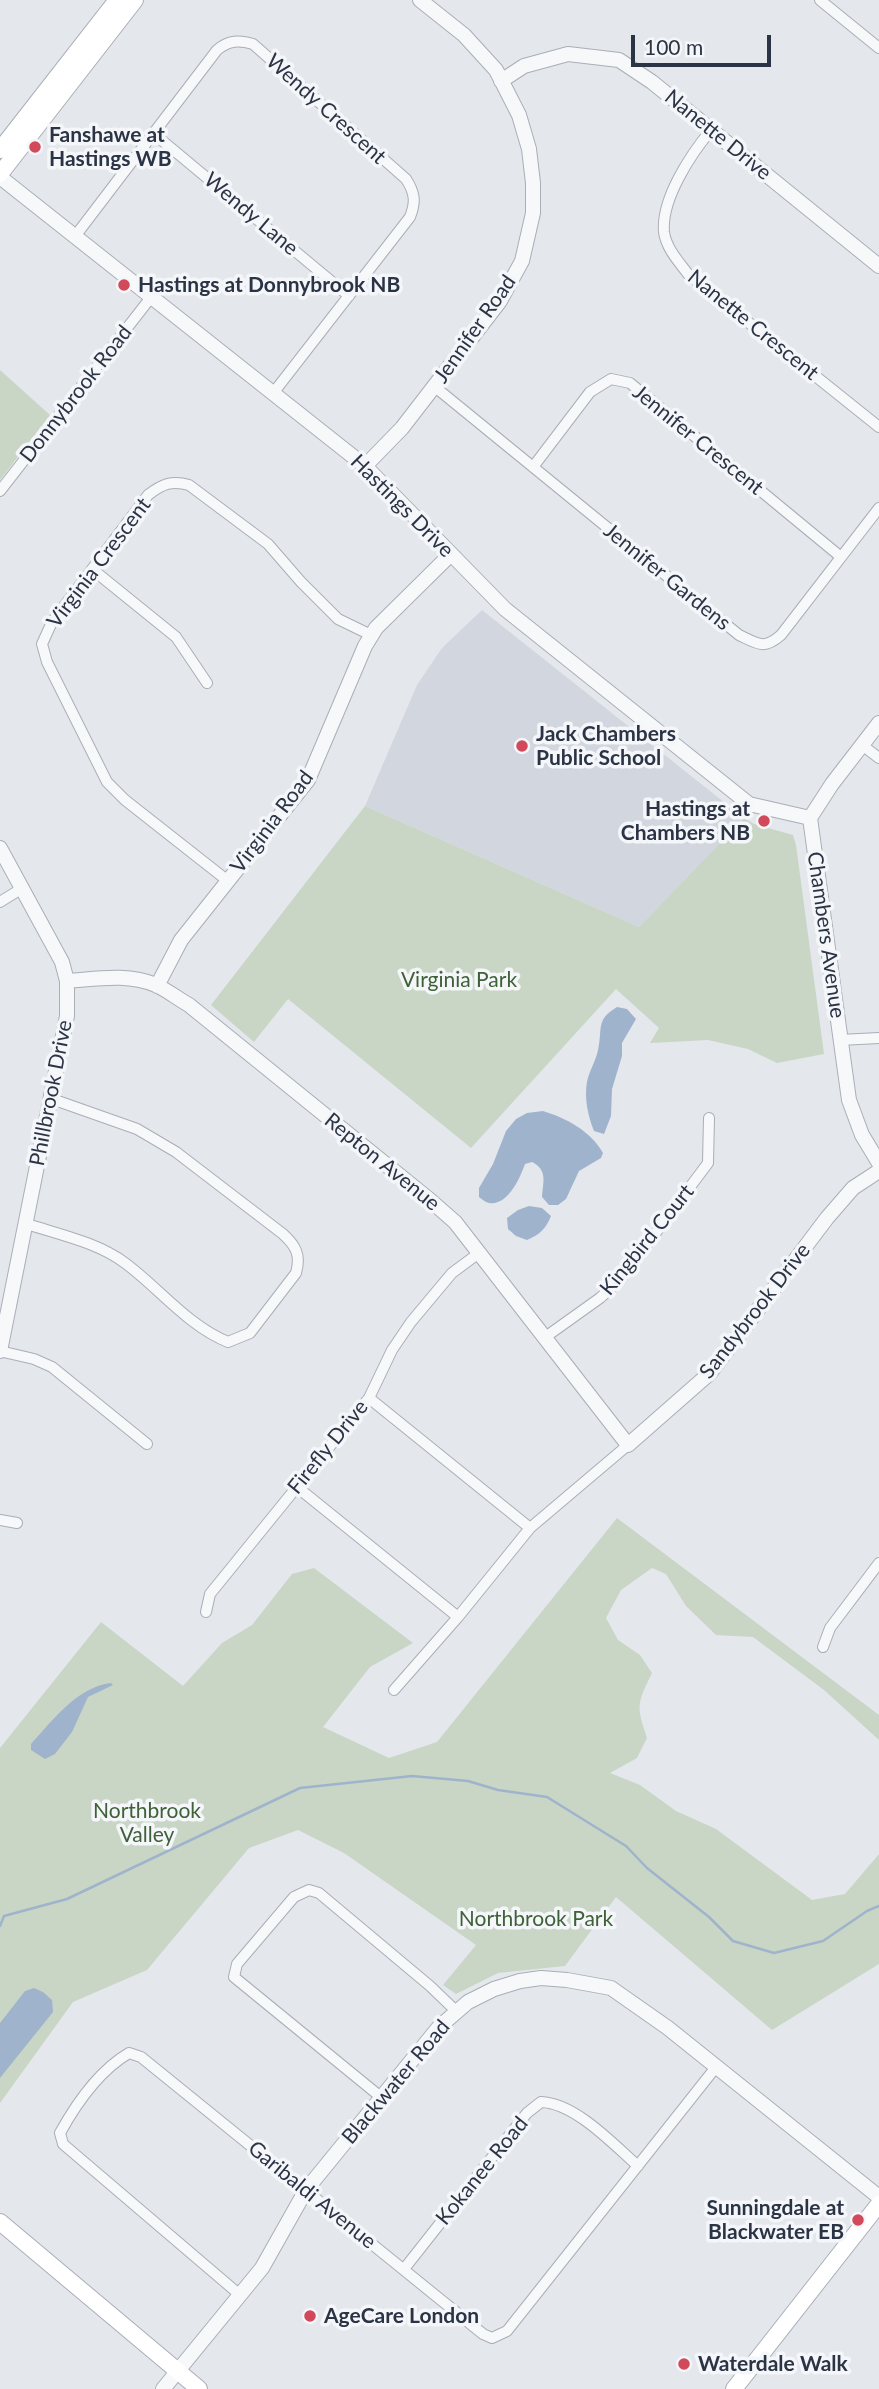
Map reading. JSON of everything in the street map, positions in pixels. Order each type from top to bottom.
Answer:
[{"type":"main road","points":[[0,150],[117,0]]},
{"type":"main road","points":[[0,175],[135,0]]},
{"type":"main road","points":[[734,2389],[879,2204]]},
{"type":"main road","points":[[0,2222],[200,2389]]},
{"type":"street","name":"Jennifer Road","points":[[365,466],[402,428],[500,301],[522,261],[533,213],[529,149],[519,115],[496,70],[464,35],[422,0]]},
{"type":"street","points":[[820,0],[879,48]]},
{"type":"street","name":"Wendy Crescent","points":[[76,235],[217,50],[233,41],[242,40],[253,44],[405,180],[414,193],[415,205],[410,217],[274,392]]},
{"type":"street","name":"Nanette Drive","points":[[501,81],[524,66],[568,54],[619,60],[652,82],[879,266]]},
{"type":"street","name":"Nanette Crescent","points":[[711,130],[682,170],[668,204],[664,232],[671,253],[688,274],[879,427]]},
{"type":"street","name":"Wendy Lane","points":[[153,133],[349,296]]},
{"type":"street","name":"Hastings Drive","points":[[0,175],[365,466],[505,609],[749,804],[810,818]]},
{"type":"street","name":"Donnybrook Road","points":[[0,491],[152,296]]},
{"type":"street","name":"Jennifer Crescent","points":[[533,467],[590,391],[611,379],[630,383],[841,557]]},
{"type":"street","name":"Jennifer Gardens","points":[[435,387],[739,635],[761,645],[773,642],[782,635],[879,508]]},
{"type":"street","name":"Virginia Crescent","points":[[228,881],[125,800],[107,782],[47,662],[42,644],[52,622],[148,495],[159,486],[175,481],[189,485],[268,544],[338,619],[371,635]]},
{"type":"street","name":"Virginia Road","points":[[157,986],[181,940],[308,780],[371,635],[451,554]]},
{"type":"street","points":[[92,569],[176,636],[207,682]]},
{"type":"street","points":[[810,818],[832,784],[879,723]]},
{"type":"street","points":[[862,745],[879,758]]},
{"type":"street","name":"Chambers Avenue","points":[[810,818],[849,1100],[862,1135],[879,1163]]},
{"type":"street","name":"Phillbrook Drive","points":[[0,848],[62,962],[67,981],[67,1016],[52,1100],[6,1292],[0,1351]]},
{"type":"street","points":[[0,902],[21,889]]},
{"type":"street","name":"Repton Avenue","points":[[67,981],[114,977],[141,980],[189,1005],[431,1200],[455,1222],[628,1445]]},
{"type":"street","points":[[840,1040],[879,1038]]},
{"type":"street","points":[[24,1223],[100,1248],[124,1262],[209,1334],[228,1342],[250,1334],[296,1273],[300,1261],[295,1246],[283,1234],[176,1152],[137,1129],[52,1100]]},
{"type":"street","name":"Kingbird Court","points":[[544,1338],[600,1298],[621,1279],[708,1164],[709,1118]]},
{"type":"street","name":"Sandybrook Drive","points":[[394,1690],[530,1528],[710,1373],[827,1218],[853,1188],[879,1171]]},
{"type":"street","name":"Firefly Drive","points":[[206,1612],[210,1594],[369,1398],[392,1350],[411,1322],[452,1273],[479,1253]]},
{"type":"street","points":[[0,1351],[34,1359],[52,1367],[147,1444]]},
{"type":"street","points":[[369,1398],[530,1528]]},
{"type":"street","points":[[297,1487],[458,1617]]},
{"type":"street","points":[[0,1520],[17,1523]]},
{"type":"street","points":[[823,1647],[830,1628],[879,1563]]},
{"type":"street","points":[[382,2098],[234,1976],[237,1964],[294,1897],[309,1890],[319,1893],[456,2011]]},
{"type":"street","name":"Blackwater Road","points":[[163,2389],[262,2269],[306,2190],[439,2027],[468,2002],[494,1989],[520,1981],[541,1978],[611,1988],[668,2028],[879,2197]]},
{"type":"street","name":"Garibaldi Avenue","points":[[240,2295],[63,2144],[60,2133],[69,2117],[112,2063],[129,2053],[141,2057],[483,2334],[492,2338],[507,2332],[716,2067]]},
{"type":"street","name":"Kokanee Road","points":[[404,2269],[527,2113],[541,2102],[553,2102],[577,2115],[638,2166]]},
{"type":"shaded area","name":"Jack Chambers Public School","points":[[482,610],[744,818],[639,927],[365,806],[417,685],[442,648]]},
{"type":"green space","points":[[0,370],[50,415],[0,480]]},
{"type":"green space","name":"Virginia Park","points":[[365,806],[639,927],[744,818],[754,824],[793,835],[824,1054],[777,1063],[748,1049],[708,1040],[650,1043],[659,1028],[616,989],[471,1148],[288,999],[254,1042],[211,1005]]},
{"type":"green space","name":"Northbrook Valley","points":[[617,1518],[879,1715],[879,1740],[824,1690],[753,1637],[716,1635],[686,1606],[666,1574],[652,1568],[621,1590],[606,1618],[618,1640],[640,1655],[652,1673],[640,1705],[647,1738],[637,1758],[610,1773],[640,1785],[676,1811],[716,1829],[812,1900],[845,1894],[879,1854],[879,1964],[772,2030],[616,1897],[565,1966],[498,1973],[456,1994],[443,1985],[476,1945],[344,1853],[298,1830],[249,1848],[147,1970],[73,2002],[0,2103],[0,1748],[101,1622],[183,1686],[222,1643],[252,1625],[292,1574],[314,1568],[413,1643],[370,1667],[323,1727],[389,1758],[437,1742]]},
{"type":"water","points":[[617,1007],[627,1009],[636,1019],[622,1043],[622,1056],[612,1089],[611,1116],[604,1134],[594,1131],[587,1107],[586,1088],[597,1054],[601,1026],[605,1016]]},
{"type":"water","points":[[543,1111],[560,1117],[585,1132],[603,1153],[601,1158],[579,1171],[566,1199],[558,1205],[549,1205],[542,1197],[542,1173],[532,1162],[525,1164],[516,1183],[502,1200],[489,1203],[479,1197],[479,1188],[493,1164],[506,1131],[516,1119],[527,1113]]},
{"type":"water","points":[[529,1206],[542,1208],[551,1216],[542,1231],[527,1240],[508,1229],[507,1218]]},
{"type":"water","points":[[111,1683],[113,1685],[88,1697],[72,1732],[55,1754],[45,1759],[31,1750],[31,1744],[66,1706],[87,1691]]},
{"type":"water","points":[[34,1988],[52,2000],[53,2012],[0,2078],[0,2023],[25,1991]]},
{"type":"waterway","points":[[0,1926],[4,1916],[67,1899],[300,1788],[412,1776],[468,1781],[498,1790],[547,1797],[626,1846],[647,1868],[709,1917],[733,1941],[774,1953],[823,1941],[867,1911],[879,1906]]},
{"type":"place","name":"Fanshawe at Hastings WB","points":[[35,147]]},
{"type":"place","name":"Hastings at Donnybrook NB","points":[[124,285]]},
{"type":"place","name":"Jack Chambers Public School","points":[[522,746]]},
{"type":"place","name":"Hastings at Chambers NB","points":[[764,821]]},
{"type":"place","name":"Sunningdale at Blackwater EB","points":[[858,2220]]},
{"type":"place","name":"AgeCare London","points":[[310,2316]]},
{"type":"place","name":"Waterdale Walk","points":[[684,2364]]},
{"type":"park label","name":"Northbrook Park","points":[[536,1919]]}]
